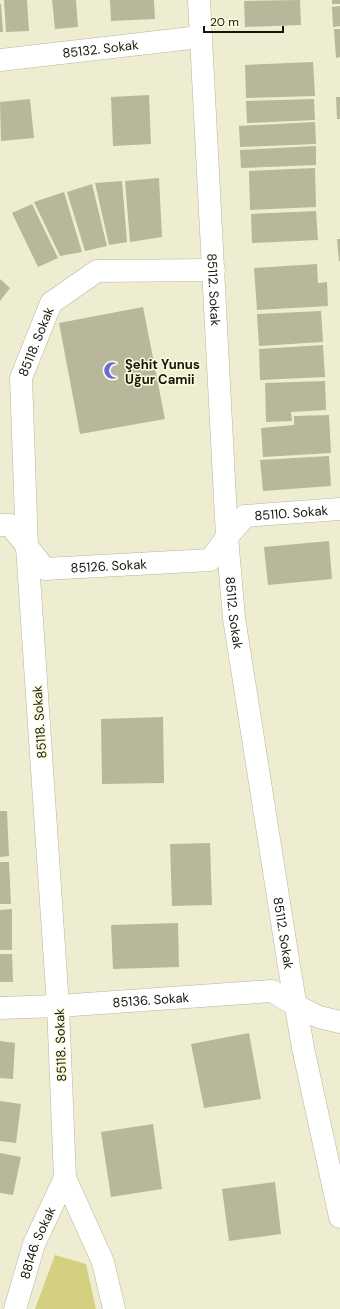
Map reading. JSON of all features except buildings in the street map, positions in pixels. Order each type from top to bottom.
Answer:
[{"type":"street","name":"85112. Sokak","points":[[199,0],[227,537],[234,618],[303,1048],[340,1217]]},
{"type":"street","name":"85132. Sokak","points":[[0,60],[200,37]]},
{"type":"street","name":"85118. Sokak","points":[[114,1309],[103,1262],[65,1178],[58,1006],[27,547],[21,378],[51,303],[97,271],[214,270]]},
{"type":"street","name":"85110. Sokak","points":[[227,537],[245,516],[340,509]]},
{"type":"street","name":"85126. Sokak","points":[[0,525],[10,525],[45,570],[210,560],[227,537]]},
{"type":"street","name":"85136. Sokak","points":[[0,1008],[58,1006],[272,991],[296,1006],[318,1017],[340,1022]]},
{"type":"street","name":"88146. Sokak","points":[[15,1309],[34,1244],[65,1178]]},
{"type":"shaded area","points":[[55,1255],[86,1264],[96,1309],[35,1309]]},
{"type":"place","name":"Şehit Yunus Uğur Camii","points":[[112,371]]}]
